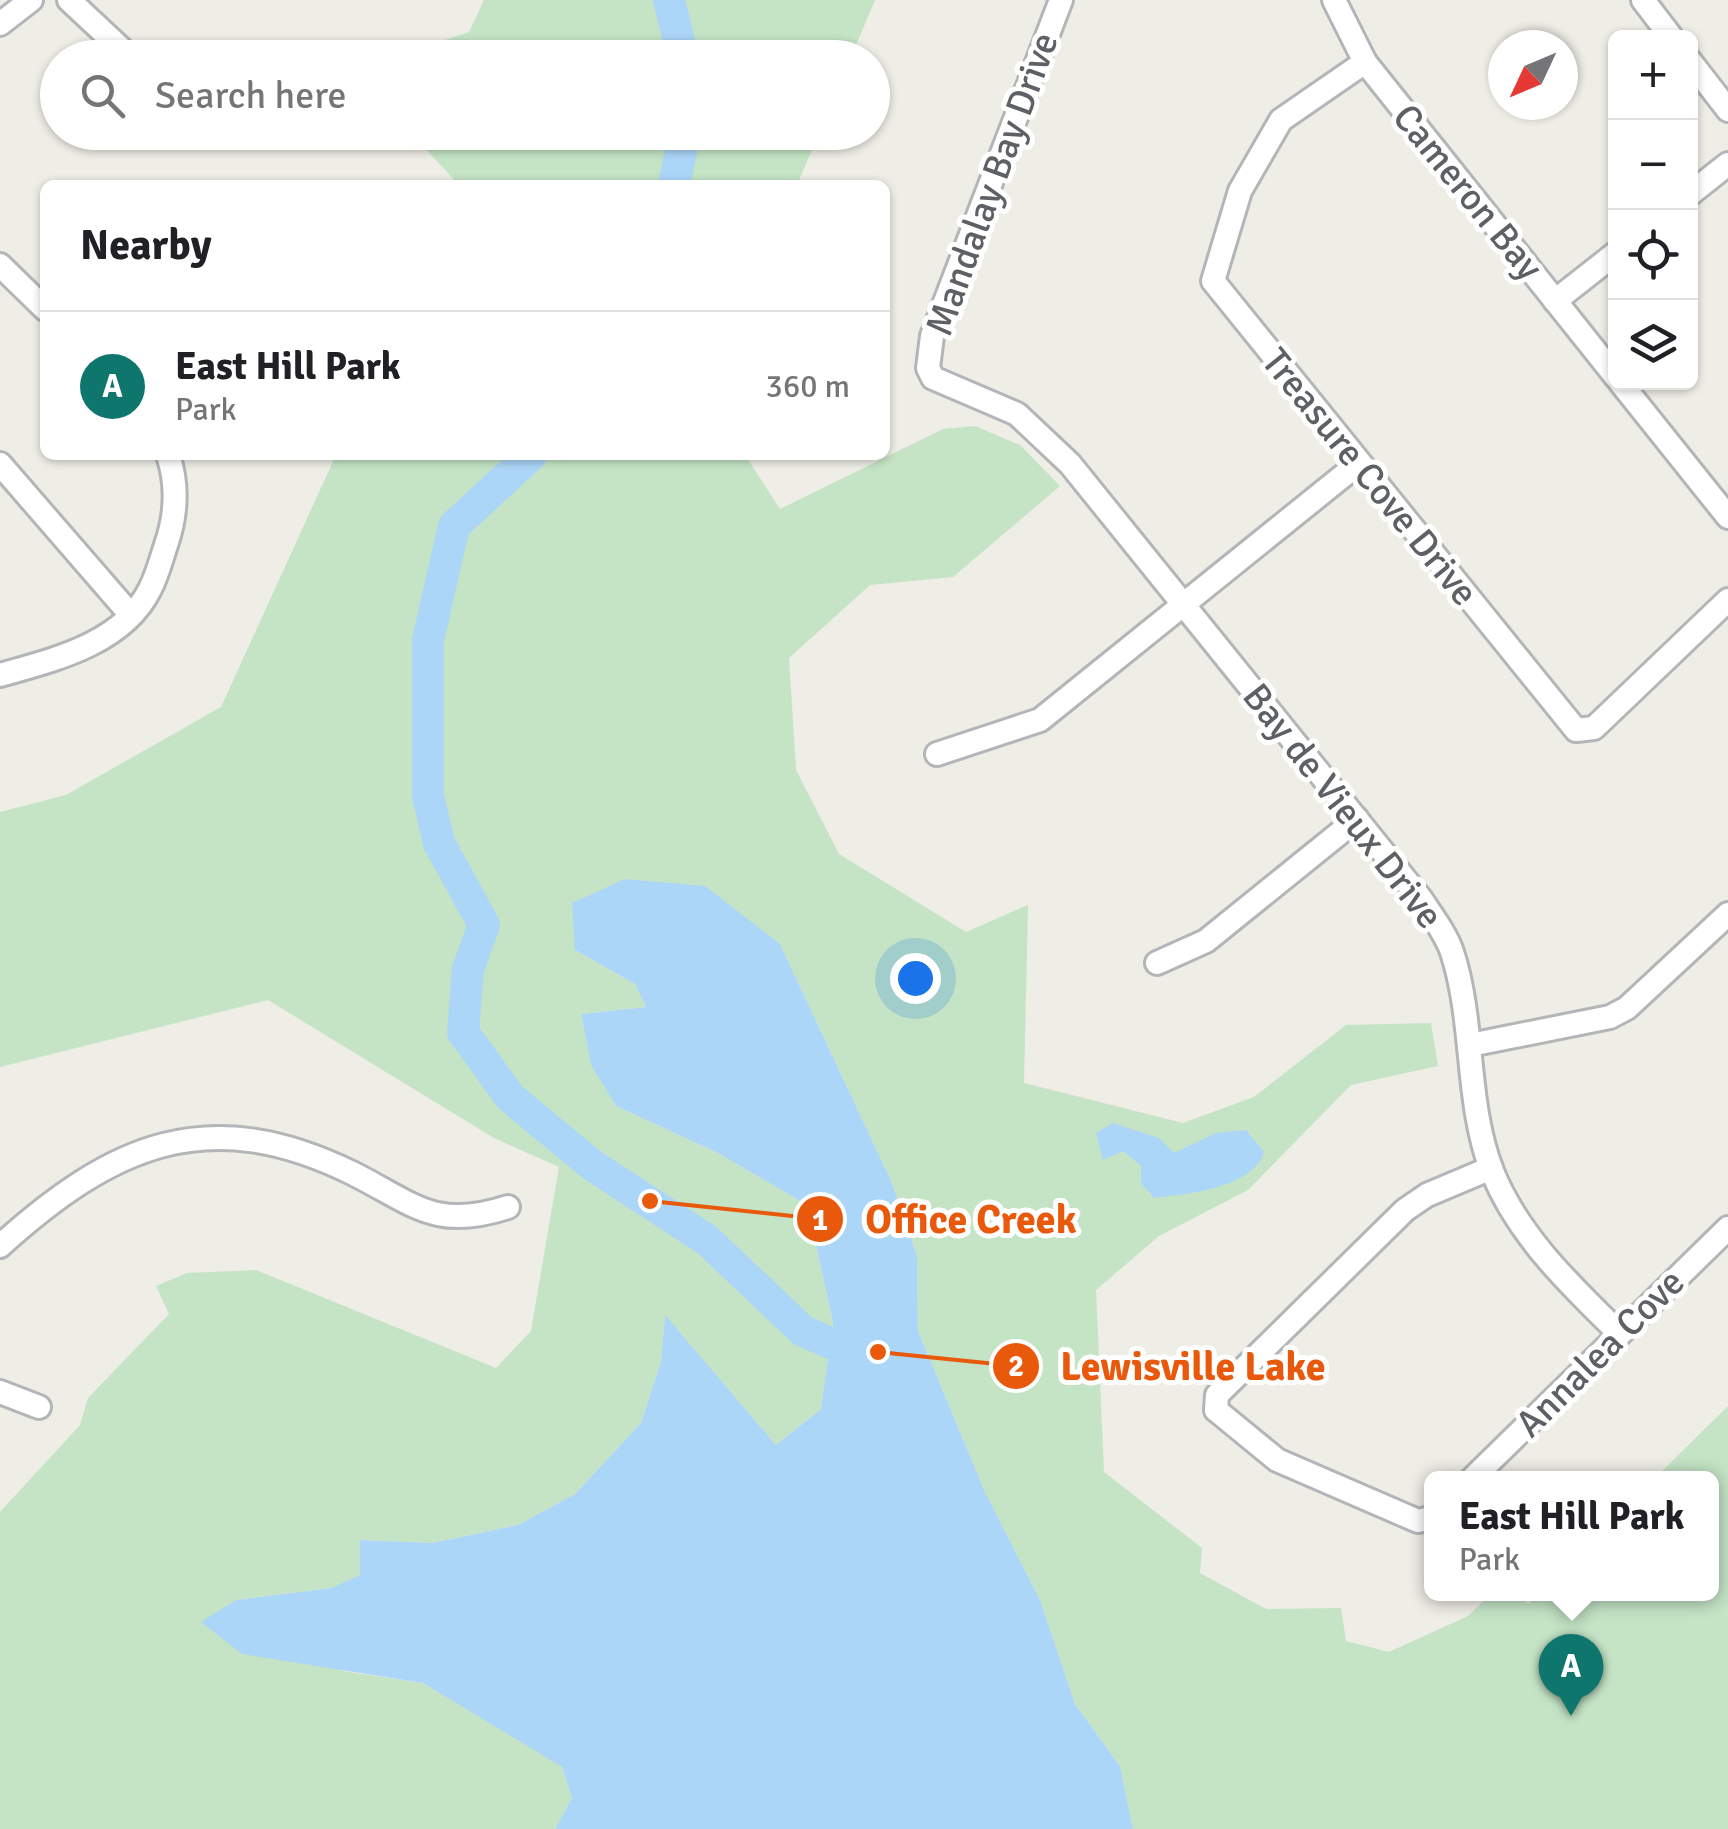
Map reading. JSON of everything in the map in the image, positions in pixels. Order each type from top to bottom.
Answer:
[{"type":"street","points":[[0,24],[31,0]]},
{"type":"street","points":[[69,0],[112,40]]},
{"type":"street","name":"Mandalay Bay Drive","points":[[928,368],[932,336],[1060,0]]},
{"type":"street","name":"Cameron Bay","points":[[1334,0],[1365,62],[1608,366]]},
{"type":"street","points":[[1642,0],[1666,30]]},
{"type":"street","name":"Treasure Cove Drive","points":[[1365,62],[1281,120],[1240,191],[1212,281],[1576,730],[1594,728],[1728,600]]},
{"type":"street","points":[[1698,72],[1728,110]]},
{"type":"street","points":[[1698,188],[1728,164]]},
{"type":"street","points":[[1555,301],[1608,259]]},
{"type":"street","points":[[0,265],[40,304]]},
{"type":"street","name":"Bay de Vieux Drive","points":[[928,368],[933,378],[1017,414],[1042,435],[1184,603],[1422,899],[1450,947],[1465,1000],[1491,1168],[1536,1245],[1619,1333]]},
{"type":"street","points":[[1626,390],[1728,517]]},
{"type":"street","points":[[0,675],[69,655],[101,639],[150,592],[172,525],[176,477],[170,460]]},
{"type":"street","points":[[937,754],[1040,720],[1359,463]]},
{"type":"street","points":[[0,464],[130,614]]},
{"type":"street","points":[[1157,964],[1206,941],[1357,819]]},
{"type":"street","points":[[1470,1045],[1610,1017],[1627,1008],[1728,914]]},
{"type":"street","points":[[0,1246],[83,1179],[158,1144],[183,1138],[266,1143],[306,1153],[439,1217],[478,1217],[508,1206]]},
{"type":"street","points":[[1424,1520],[1418,1522],[1277,1460],[1216,1410],[1218,1395],[1372,1238],[1426,1195],[1491,1168]]},
{"type":"street","name":"Annalea Cove","points":[[1481,1471],[1728,1228]]},
{"type":"street","points":[[0,1392],[39,1408]]},
{"type":"green space","points":[[484,0],[875,0],[858,40],[445,40],[469,32]]},
{"type":"green space","points":[[427,150],[812,150],[799,180],[454,180]]},
{"type":"green space","points":[[975,426],[1020,445],[1060,486],[953,577],[870,585],[789,658],[796,770],[839,854],[966,932],[1028,905],[1024,1083],[1183,1123],[1254,1097],[1346,1025],[1431,1023],[1438,1066],[1351,1085],[1248,1190],[1159,1236],[1096,1290],[1104,1472],[1202,1548],[1200,1573],[1266,1609],[1341,1608],[1346,1641],[1389,1652],[1468,1616],[1484,1601],[1719,1601],[1719,1471],[1662,1471],[1728,1406],[1728,1829],[1133,1829],[1120,1766],[1075,1704],[1040,1600],[985,1492],[918,1331],[917,1256],[892,1183],[780,944],[575,950],[635,984],[646,1007],[581,1014],[591,1064],[616,1106],[718,1153],[807,1205],[833,1322],[821,1409],[776,1445],[665,1316],[661,1361],[641,1423],[575,1494],[518,1525],[432,1543],[361,1540],[361,1575],[331,1588],[236,1600],[343,1671],[423,1683],[537,1749],[562,1767],[572,1798],[555,1829],[0,1829],[0,1512],[80,1425],[88,1398],[169,1314],[156,1286],[187,1273],[256,1270],[496,1368],[531,1331],[559,1167],[494,1138],[268,1000],[0,1067],[0,812],[66,795],[221,707],[334,460],[748,460],[780,509],[880,460],[890,460],[890,455],[943,429]]},
{"type":"water","points":[[625,879],[705,886],[780,944],[892,1183],[917,1256],[918,1331],[985,1492],[1040,1600],[1075,1704],[1120,1766],[1133,1829],[555,1829],[572,1798],[562,1767],[423,1683],[242,1654],[201,1622],[236,1600],[331,1588],[360,1575],[360,1540],[432,1543],[518,1525],[575,1494],[641,1423],[661,1361],[665,1315],[776,1445],[821,1409],[833,1322],[807,1205],[718,1153],[616,1106],[591,1065],[581,1014],[646,1007],[635,984],[575,950],[572,903]]},
{"type":"water","points":[[1113,1123],[1159,1138],[1174,1153],[1216,1133],[1246,1130],[1264,1152],[1247,1174],[1233,1181],[1154,1198],[1141,1183],[1141,1166],[1123,1151],[1103,1160],[1096,1133]]},
{"type":"waterway","points":[[669,0],[679,40]]},
{"type":"waterway","points":[[675,180],[681,150]]},
{"type":"waterway","points":[[526,460],[454,526],[428,640],[428,796],[439,843],[484,925],[468,969],[463,1032],[510,1097],[592,1165],[707,1240],[803,1331],[830,1343],[870,1350]]},
{"type":"place","name":"Office Creek","points":[[650,1201]]},
{"type":"place","name":"Lewisville Lake","points":[[878,1352]]},
{"type":"place","name":"East Hill Park","points":[[1571,1716]]}]
